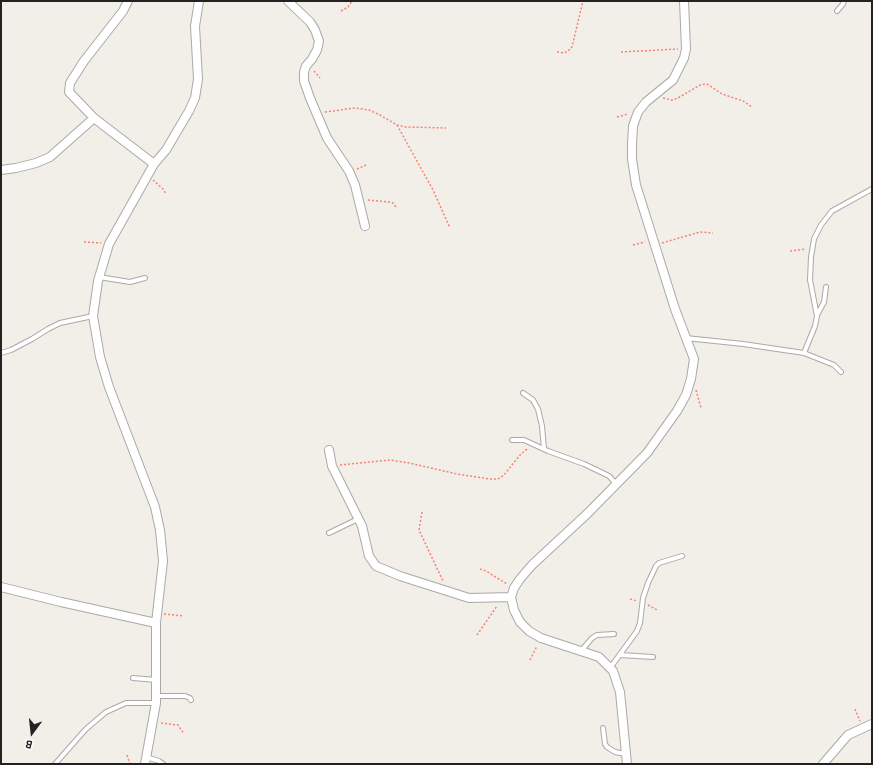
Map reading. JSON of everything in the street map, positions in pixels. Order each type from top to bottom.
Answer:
[{"type":"street","points":[[128,1],[123,11],[84,61],[70,83],[69,92],[94,118],[154,164]]},
{"type":"street","points":[[145,760],[156,699],[156,623],[163,561],[162,545],[155,507],[109,387],[100,357],[93,316],[99,277],[109,244],[154,164],[166,150],[189,111],[197,88],[199,68],[195,26],[199,1]]},
{"type":"street","points":[[288,1],[310,22],[316,30],[319,41],[317,50],[306,66],[304,81],[327,138],[349,171],[359,200],[365,226]]},
{"type":"street","points":[[627,764],[620,692],[617,680],[610,668],[599,657],[541,638],[529,631],[520,622],[514,610],[511,597],[514,588],[532,565],[617,485],[647,453],[686,395],[691,379],[694,359],[653,242],[636,185],[632,159],[633,126],[638,112],[646,102],[673,80],[684,58],[686,49],[684,1]]},
{"type":"street","points":[[1,170],[36,163],[50,157],[94,118]]},
{"type":"street","points":[[329,450],[332,466],[359,519],[370,556],[376,566],[400,576],[469,598],[511,597]]},
{"type":"street","points":[[1,587],[68,604],[156,623]]},
{"type":"street","points":[[823,764],[848,735],[872,724]]},
{"type":"lane","points":[[837,11],[844,4],[844,1]]},
{"type":"lane","points":[[817,316],[810,280],[810,257],[816,234],[832,211],[872,189]]},
{"type":"lane","points":[[99,277],[126,282],[134,282],[145,278]]},
{"type":"lane","points":[[804,353],[815,326],[817,316],[824,302],[826,287]]},
{"type":"lane","points":[[1,353],[32,339],[60,323],[93,316]]},
{"type":"lane","points":[[686,338],[743,344],[804,353],[834,365],[841,372]]},
{"type":"lane","points":[[523,392],[533,400],[538,409],[542,426],[544,449]]},
{"type":"lane","points":[[512,440],[524,440],[601,471],[609,476],[617,485]]},
{"type":"lane","points":[[329,533],[359,519]]},
{"type":"lane","points":[[610,668],[638,630],[648,583],[656,566],[659,563],[682,556]]},
{"type":"lane","points":[[581,651],[592,638],[597,635],[614,634]]},
{"type":"lane","points":[[620,655],[653,657]]},
{"type":"lane","points":[[133,678],[156,680]]},
{"type":"lane","points":[[55,764],[86,729],[106,712],[126,703],[185,696],[191,700]]},
{"type":"lane","points":[[603,728],[605,744],[607,747],[615,752],[626,754]]},
{"type":"lane","points":[[145,760],[159,761],[163,764]]},
{"type":"path","points":[[341,11],[348,7],[352,1]]},
{"type":"path","points":[[558,52],[568,51],[572,46],[582,1]]},
{"type":"path","points":[[621,52],[686,49]]},
{"type":"path","points":[[656,94],[660,97],[672,100],[700,85],[707,84],[722,94],[743,101],[752,107]]},
{"type":"path","points":[[317,113],[355,108],[380,115],[397,125],[406,127],[446,128]]},
{"type":"path","points":[[617,117],[638,112]]},
{"type":"path","points":[[397,125],[433,190],[450,228]]},
{"type":"path","points":[[148,175],[163,189],[166,194]]},
{"type":"path","points":[[359,200],[388,202],[393,203],[396,207]]},
{"type":"path","points":[[633,245],[653,242],[668,242],[700,232],[713,233]]},
{"type":"path","points":[[84,242],[109,244]]},
{"type":"path","points":[[790,251],[812,248]]},
{"type":"path","points":[[691,379],[701,408]]},
{"type":"path","points":[[332,466],[390,460],[457,474],[490,479],[498,478],[504,475],[520,455],[533,444]]},
{"type":"path","points":[[422,512],[419,530],[448,591]]},
{"type":"path","points":[[480,570],[486,571],[514,588]]},
{"type":"path","points":[[477,635],[502,597]]},
{"type":"path","points":[[157,613],[184,616]]},
{"type":"path","points":[[530,660],[541,638]]},
{"type":"path","points":[[855,709],[863,728]]},
{"type":"path","points":[[153,722],[176,724],[184,734]]},
{"type":"path","points":[[127,755],[130,764]]}]
